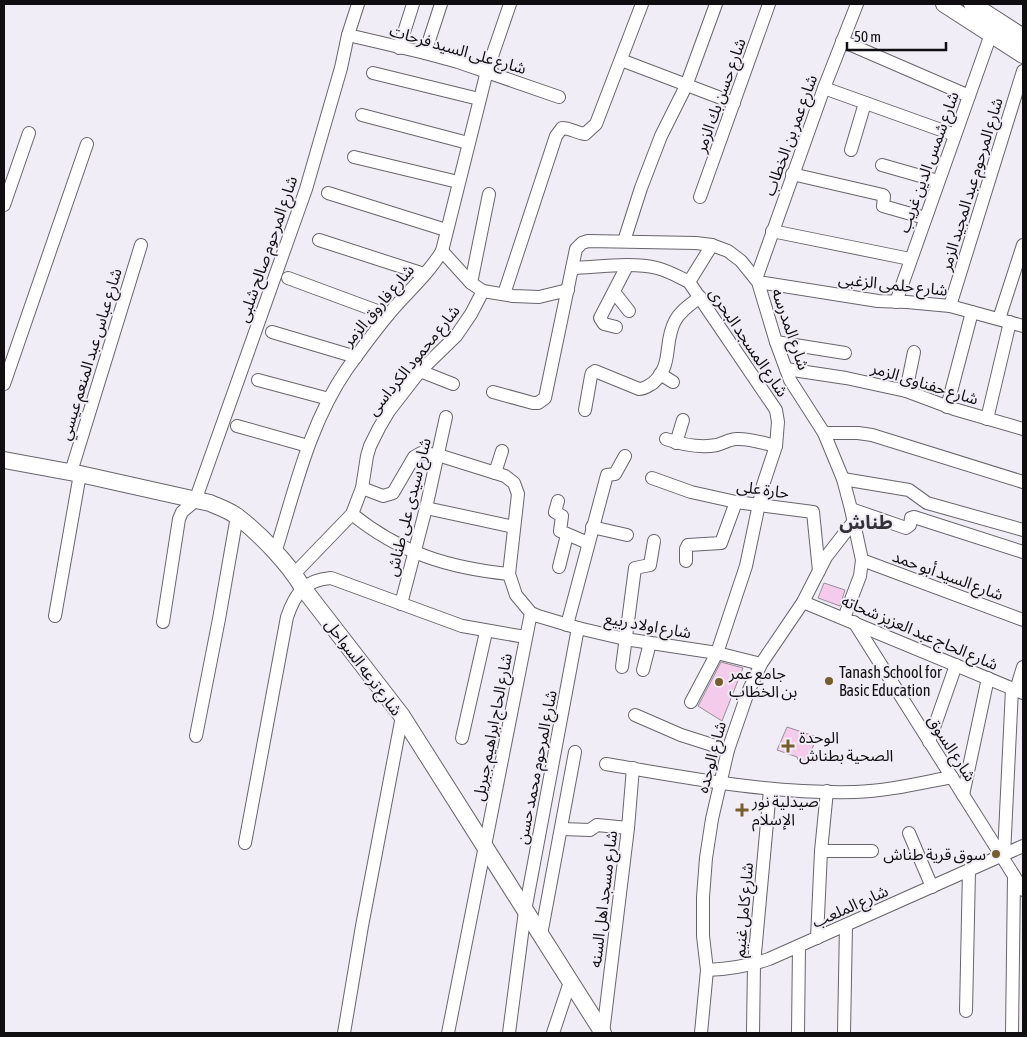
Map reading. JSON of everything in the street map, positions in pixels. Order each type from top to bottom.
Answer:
[{"type":"main road","points":[[944,4],[1023,54]]},
{"type":"main road","points":[[972,4],[1023,37]]},
{"type":"main road","name":"شارع ترعه السواحل","points":[[4,465],[76,473],[210,503],[224,508],[237,516],[276,552],[295,573],[303,588],[402,716],[603,1033]]},
{"type":"street","name":"شارع المرحوم صالح شلبى","points":[[195,501],[306,189],[358,4]]},
{"type":"street","points":[[399,48],[413,4]]},
{"type":"street","points":[[425,53],[441,4]]},
{"type":"street","name":"شارع فاروق الزمر","points":[[276,552],[308,446],[329,399],[356,357],[388,315],[442,251],[479,99],[510,4]]},
{"type":"street","points":[[504,294],[556,136],[562,128],[585,134],[596,124],[642,4]]},
{"type":"street","points":[[624,241],[641,188],[661,136],[686,86],[716,4]]},
{"type":"street","name":"شارع حسن بك الزمر","points":[[700,197],[769,4]]},
{"type":"street","name":"شارع عمر بن الخطاب","points":[[757,281],[792,174],[842,41],[858,4]]},
{"type":"street","name":"شارع شمس الدين غريب","points":[[896,302],[991,34]]},
{"type":"street","name":"شارع على السيد فرحات","points":[[348,35],[425,53],[559,96]]},
{"type":"street","points":[[842,41],[969,96]]},
{"type":"street","points":[[621,60],[734,103]]},
{"type":"street","name":"شارع المرحوم عبد المجيد الزمر","points":[[950,306],[1023,71]]},
{"type":"street","points":[[373,72],[479,99]]},
{"type":"street","points":[[824,88],[955,135]]},
{"type":"street","points":[[852,150],[865,103]]},
{"type":"street","points":[[362,115],[468,143]]},
{"type":"street","points":[[4,205],[29,133]]},
{"type":"street","points":[[4,384],[87,144]]},
{"type":"street","points":[[354,157],[458,182]]},
{"type":"street","points":[[882,165],[938,181]]},
{"type":"street","points":[[792,174],[883,195],[883,206],[925,218]]},
{"type":"street","points":[[328,193],[446,230]]},
{"type":"street","points":[[471,283],[489,194]]},
{"type":"street","points":[[772,232],[910,259]]},
{"type":"street","points":[[319,240],[424,274]]},
{"type":"street","name":"شارع المدرسه","points":[[572,268],[576,250],[582,243],[588,241],[712,245],[728,252],[741,261],[757,281],[790,380],[824,433],[843,479],[862,560]]},
{"type":"street","name":"شارع عباس عبد المنعم عيسي","points":[[56,616],[76,473],[141,245]]},
{"type":"street","points":[[689,282],[712,245]]},
{"type":"street","points":[[986,419],[1004,321],[1023,245]]},
{"type":"street","points":[[442,251],[471,283],[483,291],[513,296],[539,297],[568,290]]},
{"type":"street","points":[[616,327],[604,324],[600,318],[627,266]]},
{"type":"street","name":"شارع المسجد البحرى","points":[[572,268],[627,266],[657,268],[689,282],[776,410],[778,422],[776,446],[758,505],[746,566],[717,653],[691,702]]},
{"type":"street","points":[[493,392],[533,403],[538,403],[545,398],[572,268]]},
{"type":"street","points":[[288,278],[388,315]]},
{"type":"street","name":"شارع حلمى الزغبى","points":[[757,281],[878,301],[950,306],[1023,326]]},
{"type":"street","name":"شارع محمود الكرداسى","points":[[295,573],[352,514],[362,488],[367,456],[374,437],[389,411],[420,371],[456,336],[471,314],[483,291]]},
{"type":"street","points":[[614,292],[629,311]]},
{"type":"street","points":[[585,410],[591,376],[594,371],[639,389],[645,389],[660,374],[668,359],[670,336],[674,322],[682,311],[700,297]]},
{"type":"street","points":[[947,407],[972,312]]},
{"type":"street","points":[[272,332],[356,357]]},
{"type":"street","points":[[776,342],[845,353]]},
{"type":"street","points":[[906,391],[914,352]]},
{"type":"street","name":"شارع حفناوى الزمر","points":[[786,369],[846,378],[906,391],[947,407],[1023,429]]},
{"type":"street","points":[[420,371],[453,384]]},
{"type":"street","points":[[660,374],[673,382]]},
{"type":"street","points":[[258,380],[329,399]]},
{"type":"street","name":"شارع سيدى على طناش","points":[[401,604],[426,508],[446,417]]},
{"type":"street","points":[[683,420],[671,441],[686,445],[707,446],[742,438],[776,446]]},
{"type":"street","points":[[237,426],[308,446]]},
{"type":"street","points":[[824,433],[858,433],[880,437],[1023,482]]},
{"type":"street","points":[[495,473],[502,451]]},
{"type":"street","points":[[362,488],[383,496],[392,493],[414,457],[421,453],[438,455],[505,476],[514,483],[518,494],[509,574],[516,595],[531,613]]},
{"type":"street","name":"شارع المرحوم محمد حسن","points":[[509,1033],[525,911],[572,627],[588,544],[607,475],[615,474],[625,456]]},
{"type":"street","name":"حارة على","points":[[652,478],[691,492],[736,502],[813,512],[819,570]]},
{"type":"street","points":[[843,479],[909,490],[927,503],[1023,530]]},
{"type":"street","points":[[163,622],[179,519],[182,512],[195,501]]},
{"type":"street","points":[[558,501],[555,512],[562,516],[559,530],[588,544]]},
{"type":"street","points":[[686,561],[686,546],[688,545],[701,551],[721,543],[736,502]]},
{"type":"street","points":[[426,508],[514,527]]},
{"type":"street","points":[[352,514],[370,528],[414,553],[445,564],[477,571],[509,574]]},
{"type":"street","points":[[852,515],[906,528],[910,525],[911,518],[914,517],[1023,552]]},
{"type":"street","name":"شارع الوحده","points":[[701,1033],[707,970],[703,936],[706,858],[728,750],[745,699],[761,664],[803,602],[819,570],[852,515]]},
{"type":"street","points":[[196,736],[237,516]]},
{"type":"street","points":[[592,527],[627,535]]},
{"type":"street","points":[[559,568],[567,535]]},
{"type":"street","points":[[622,667],[635,568],[637,566],[650,566],[654,541]]},
{"type":"street","points":[[849,620],[862,560]]},
{"type":"street","name":"شارع السيد أبو حمد","points":[[862,560],[1023,620]]},
{"type":"street","points":[[245,843],[287,617],[293,600],[303,588],[319,579],[331,578],[462,626],[525,638]]},
{"type":"street","name":"شارع الحاج عبد العزيز شحاته","points":[[803,602],[1017,691]]},
{"type":"street","name":"شارع اولاد ربيع","points":[[531,613],[572,627],[717,653],[761,664]]},
{"type":"street","name":"شارع الحاج ابراهيم جبريل","points":[[448,1033],[531,613]]},
{"type":"street","name":"شارع السوق","points":[[849,620],[1003,855],[1023,890]]},
{"type":"street","points":[[462,738],[486,632]]},
{"type":"street","points":[[643,670],[650,642]]},
{"type":"street","points":[[929,742],[956,665]]},
{"type":"street","points":[[1003,855],[1017,691],[1023,667]]},
{"type":"street","points":[[963,795],[988,678]]},
{"type":"street","points":[[635,715],[681,735],[728,750]]},
{"type":"street","points":[[344,1033],[362,926],[402,716]]},
{"type":"street","points":[[541,935],[575,752]]},
{"type":"street","points":[[606,764],[770,790],[856,792],[887,789],[952,777]]},
{"type":"street","name":"شارع مسجد اهل السنه","points":[[603,1033],[628,828],[633,768]]},
{"type":"street","name":"شارع كامل غنيم","points":[[753,1033],[754,964],[770,790]]},
{"type":"street","points":[[817,938],[821,851],[827,791]]},
{"type":"street","points":[[562,829],[590,830],[597,825],[628,828]]},
{"type":"street","points":[[909,833],[932,887]]},
{"type":"street","name":"شارع الملعب","points":[[707,970],[731,969],[754,964],[799,946],[1023,846]]},
{"type":"street","points":[[821,851],[872,851]]},
{"type":"street","points":[[966,1011],[969,870]]},
{"type":"street","points":[[1012,1033],[1014,875]]},
{"type":"street","points":[[844,1033],[846,925]]},
{"type":"street","points":[[798,1033],[799,946]]},
{"type":"street","points":[[552,1033],[570,982]]},
{"type":"building","points":[[824,583],[845,590],[840,606],[818,598]]},
{"type":"building","name":"جامع عمر بن الخطاب","points":[[721,662],[743,668],[722,721],[698,706]]},
{"type":"building","points":[[787,727],[817,737],[806,763],[798,760],[797,757],[777,750]]},
{"type":"place","name":"Tanash School for Basic Education","points":[[829,681]]},
{"type":"place","name":"جامع عمر بن الخطاب","points":[[719,682]]},
{"type":"place","name":"الوحدة الصحية بطناش","points":[[788,746]]},
{"type":"place","name":"صيدلية نور الإسلام","points":[[742,810]]},
{"type":"place","name":"سوق قرية طناش","points":[[996,854]]},
{"type":"district","name":"طناش","points":[[866,522]]}]
